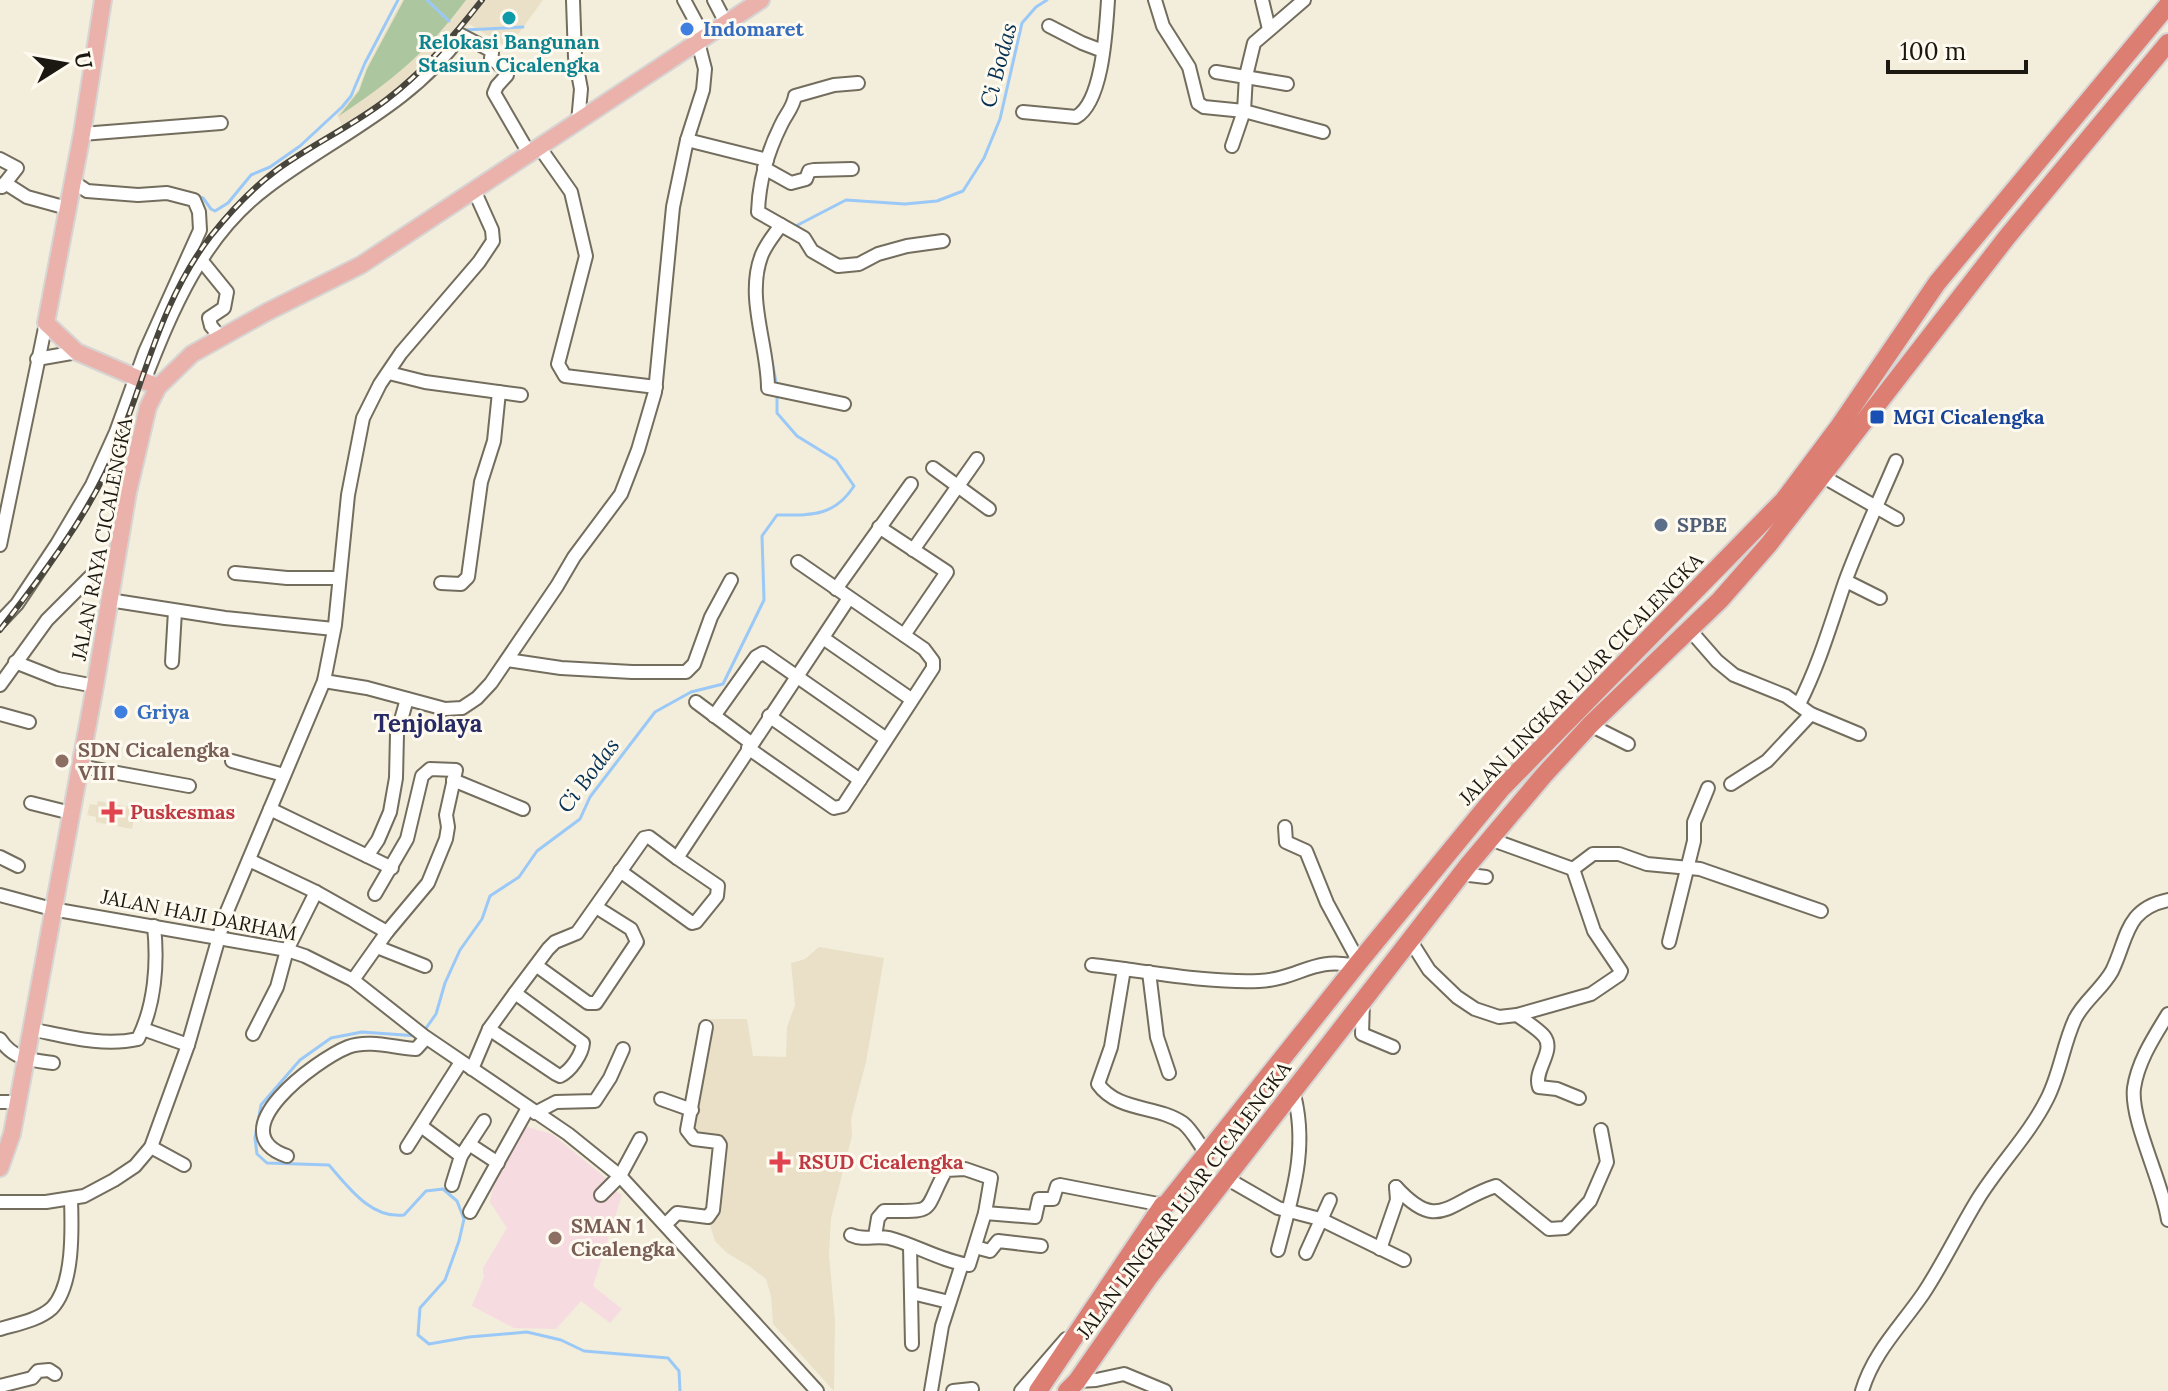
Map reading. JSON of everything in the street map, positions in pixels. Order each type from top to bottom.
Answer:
[{"type":"highway","name":"JALAN LINGKAR LUAR CICALENGKA","points":[[1038,1391],[1163,1205],[1357,964],[1501,789],[1784,500],[1838,428],[1937,283],[2168,5]]},
{"type":"highway","name":"JALAN LINGKAR LUAR CICALENGKA","points":[[1072,1386],[1149,1277],[1461,874],[1590,725],[1730,589],[1822,476],[2007,237],[2168,43]]},
{"type":"main road","points":[[103,0],[82,134],[46,323],[77,352],[146,382]]},
{"type":"main road","name":"JALAN RAYA CICALENGKA","points":[[0,1168],[7,1152],[9,1102],[25,1059],[95,686],[143,423],[146,382],[221,338],[361,265],[761,0]]},
{"type":"street","points":[[573,0],[575,57],[581,89],[578,122]]},
{"type":"street","points":[[324,681],[445,709],[462,708],[484,691],[574,557],[621,494],[638,450],[656,387],[673,207],[687,140],[703,90],[705,69],[701,40],[684,0]]},
{"type":"street","points":[[714,0],[726,23]]},
{"type":"street","points":[[1023,112],[1076,117],[1082,113],[1091,101],[1103,51],[1108,0]]},
{"type":"street","points":[[1155,0],[1163,26],[1189,67],[1198,103],[1204,107],[1244,111],[1323,132]]},
{"type":"street","points":[[1262,0],[1269,29]]},
{"type":"street","points":[[1232,146],[1244,111],[1246,76],[1254,43],[1304,0]]},
{"type":"street","points":[[1049,26],[1103,51]]},
{"type":"street","points":[[0,622],[17,604],[92,485],[116,432],[146,382],[167,323],[217,237],[254,198],[403,97],[440,63],[461,35],[490,50],[491,58],[507,71],[494,93],[535,151],[571,192],[586,256],[558,364],[565,376],[656,387]]},
{"type":"street","points":[[1216,72],[1287,84]]},
{"type":"street","points":[[858,83],[834,85],[795,96],[759,185],[758,212],[804,238],[812,251],[838,266],[859,264],[878,254],[907,246],[943,241]]},
{"type":"street","points":[[581,89],[604,104]]},
{"type":"street","points":[[82,134],[221,123]]},
{"type":"street","points":[[687,140],[766,164],[791,183],[806,179],[809,171],[852,169]]},
{"type":"street","points":[[0,159],[17,168],[2,186],[27,197],[67,208]]},
{"type":"street","points":[[72,181],[87,191],[194,200],[199,212],[200,230],[151,339],[146,382]]},
{"type":"street","points":[[0,1202],[46,1202],[71,1199],[94,1191],[135,1166],[151,1147],[188,1045],[225,916],[324,681],[334,629],[357,441],[371,402],[401,353],[479,262],[493,241],[492,230],[474,190]]},
{"type":"street","points":[[782,225],[763,252],[758,281],[758,308],[768,388],[844,404]]},
{"type":"street","points":[[201,260],[227,292],[224,308],[209,318],[221,338]]},
{"type":"street","points":[[0,545],[46,323]]},
{"type":"street","points":[[37,359],[77,352]]},
{"type":"street","points":[[389,373],[425,382],[521,395]]},
{"type":"street","points":[[441,583],[461,584],[468,577],[481,482],[494,441],[499,392]]},
{"type":"street","points":[[913,550],[977,459]]},
{"type":"street","points":[[1799,704],[1814,675],[1846,581],[1896,461]]},
{"type":"street","points":[[933,468],[989,509]]},
{"type":"street","points":[[1822,476],[1897,519]]},
{"type":"street","points":[[836,589],[911,484]]},
{"type":"street","points":[[879,527],[947,572],[904,635]]},
{"type":"street","points":[[0,685],[47,620],[119,548]]},
{"type":"street","points":[[696,702],[834,808],[843,806],[885,738],[930,675],[933,661],[924,649],[798,562]]},
{"type":"street","points":[[235,573],[287,578],[339,578]]},
{"type":"street","points":[[507,660],[561,668],[686,672],[694,664],[711,617],[731,580]]},
{"type":"street","points":[[1846,581],[1880,598]]},
{"type":"street","points":[[677,858],[849,598]]},
{"type":"street","points":[[109,600],[175,611],[334,629]]},
{"type":"street","points":[[172,662],[175,611]]},
{"type":"street","points":[[1689,629],[1734,675],[1770,689],[1811,714],[1859,734]]},
{"type":"street","points":[[823,638],[911,699]]},
{"type":"street","points":[[714,716],[759,654],[768,655],[885,738]]},
{"type":"street","points":[[15,662],[58,679],[95,686]]},
{"type":"street","points":[[367,856],[390,812],[396,778],[397,734],[407,699]]},
{"type":"street","points":[[0,714],[29,722]]},
{"type":"street","points":[[1731,784],[1767,761],[1811,714]]},
{"type":"street","points":[[769,716],[860,780]]},
{"type":"street","points":[[1590,725],[1628,744]]},
{"type":"street","points":[[232,761],[284,775]]},
{"type":"street","points":[[79,766],[189,786]]},
{"type":"street","points":[[353,980],[387,932],[428,883],[443,850],[456,770],[437,768],[425,772],[407,839],[375,894]]},
{"type":"street","points":[[453,780],[523,809]]},
{"type":"street","points":[[1669,942],[1694,841],[1694,822],[1708,788]]},
{"type":"street","points":[[31,803],[71,813]]},
{"type":"street","points":[[270,809],[392,868]]},
{"type":"street","points":[[1285,827],[1286,842],[1306,851],[1357,964]]},
{"type":"street","points":[[407,1147],[467,1066],[515,993],[555,942],[577,933],[620,871],[646,837],[718,886],[717,896],[692,923],[620,871]]},
{"type":"street","points":[[1490,839],[1573,869]]},
{"type":"street","points":[[1573,869],[1593,854],[1619,854],[1647,864],[1687,866],[1743,882],[1821,911]]},
{"type":"street","points":[[0,857],[18,866]]},
{"type":"street","points":[[249,860],[316,892],[387,932]]},
{"type":"street","points":[[1410,940],[1429,970],[1457,997],[1488,1014],[1499,1017],[1517,1015],[1591,994],[1620,974],[1614,958],[1594,931],[1573,869]]},
{"type":"street","points":[[1461,874],[1486,877]]},
{"type":"street","points":[[253,1034],[277,987],[287,950],[316,892]]},
{"type":"street","name":"JALAN HAJI DARHAM","points":[[0,895],[52,909],[287,950],[353,980],[421,1034],[568,1134],[620,1176],[817,1391]]},
{"type":"street","points":[[1862,1391],[1873,1363],[1928,1286],[1978,1198],[2038,1116],[2049,1096],[2076,1017],[2111,973],[2122,942],[2137,915],[2149,905],[2168,900]]},
{"type":"street","points":[[537,966],[588,1003],[599,1001],[637,942],[631,929],[596,907]]},
{"type":"street","points":[[30,1029],[122,1043],[138,1039],[155,983],[154,926]]},
{"type":"street","points":[[377,947],[425,966]]},
{"type":"street","points":[[1092,965],[1214,980],[1258,981],[1281,978],[1322,963],[1357,964]]},
{"type":"street","points":[[1124,969],[1111,1047],[1098,1084],[1106,1094],[1127,1104],[1182,1123],[1206,1153]]},
{"type":"street","points":[[1149,972],[1157,1037],[1169,1073]]},
{"type":"street","points":[[489,1029],[556,1074],[566,1073],[583,1043],[515,993]]},
{"type":"street","points":[[1363,1001],[1362,1034],[1393,1047]]},
{"type":"street","points":[[2168,1014],[2145,1056],[2134,1088],[2138,1117],[2166,1204],[2168,1220]]},
{"type":"street","points":[[1517,1015],[1547,1041],[1548,1050],[1538,1073],[1539,1087],[1557,1089],[1579,1098]]},
{"type":"street","points":[[666,1224],[677,1213],[708,1217],[712,1213],[721,1147],[718,1142],[694,1139],[688,1135],[706,1027]]},
{"type":"street","points":[[143,1029],[188,1045]]},
{"type":"street","points":[[287,1156],[271,1150],[262,1129],[264,1119],[276,1102],[309,1070],[350,1046],[371,1044],[416,1049],[421,1034]]},
{"type":"street","points":[[0,1039],[9,1053],[53,1063]]},
{"type":"street","points":[[470,1212],[531,1111],[556,1102],[595,1101],[617,1066],[623,1049]]},
{"type":"street","points":[[1278,1250],[1297,1181],[1301,1138],[1293,1091]]},
{"type":"street","points":[[661,1099],[692,1110]]},
{"type":"street","points":[[452,1185],[461,1156],[484,1121]]},
{"type":"street","points":[[421,1126],[461,1156]]},
{"type":"street","points":[[1380,1249],[1397,1200],[1396,1187],[1420,1209],[1435,1213],[1496,1186],[1549,1229],[1565,1228],[1590,1201],[1607,1162],[1601,1130]]},
{"type":"street","points":[[601,1195],[620,1176],[640,1139]]},
{"type":"street","points":[[469,1144],[498,1163]]},
{"type":"street","points":[[151,1147],[184,1165]]},
{"type":"street","points":[[851,1235],[859,1238],[875,1236],[969,1265],[985,1213],[991,1178],[965,1169],[946,1170],[930,1206],[921,1211],[884,1211],[878,1218],[875,1236]]},
{"type":"street","points":[[1226,1178],[1278,1208],[1320,1219],[1404,1260]]},
{"type":"street","points":[[985,1213],[1035,1217],[1039,1199],[1053,1199],[1060,1185],[1163,1205]]},
{"type":"street","points":[[0,1329],[36,1318],[52,1307],[61,1295],[73,1230],[71,1199]]},
{"type":"street","points":[[1306,1253],[1330,1200]]},
{"type":"street","points":[[975,1247],[990,1251],[996,1241],[1041,1246]]},
{"type":"street","points":[[910,1246],[912,1344]]},
{"type":"street","points":[[931,1391],[942,1326],[962,1264]]},
{"type":"street","points":[[912,1293],[949,1302]]},
{"type":"street","points":[[1021,1391],[1054,1350],[1096,1308]]},
{"type":"street","points":[[2,1388],[32,1378],[38,1371],[49,1370],[55,1374]]},
{"type":"street","points":[[1072,1386],[1124,1374],[1165,1391]]},
{"type":"street","points":[[953,1391],[972,1389]]},
{"type":"shaded area","points":[[402,0],[543,0],[508,48],[469,24],[425,73],[345,132],[337,115],[358,90],[366,68]]},
{"type":"shaded area","name":"Puskesmas","points":[[98,801],[136,808],[132,829],[96,822],[96,817],[87,815],[90,804],[97,805]]},
{"type":"shaded area","name":"RSUD Cicalengka","points":[[819,947],[884,958],[866,1062],[851,1119],[852,1136],[831,1218],[829,1255],[835,1321],[834,1391],[773,1324],[766,1279],[727,1253],[715,1241],[709,1222],[721,1142],[692,1133],[693,1104],[709,1019],[747,1019],[753,1056],[786,1057],[787,1027],[795,1005],[791,963],[805,959]]},
{"type":"shaded area","name":"SMAN 1 Cicalengka","points":[[527,1127],[552,1134],[617,1187],[615,1191],[622,1195],[593,1286],[622,1309],[610,1323],[581,1301],[556,1329],[514,1328],[472,1306],[484,1277],[483,1268],[507,1228],[490,1202],[492,1191],[520,1130]]},
{"type":"green space","points":[[404,0],[466,0],[408,64],[339,116],[359,91],[367,69]]},
{"type":"waterway","points":[[199,197],[215,211],[228,203],[251,175],[270,167],[300,146],[342,107],[351,96],[398,0]]},
{"type":"waterway","points":[[427,0],[449,21]]},
{"type":"waterway","name":"Ci Bodas","points":[[792,228],[846,200],[905,204],[937,201],[963,191],[984,158],[1000,119],[1022,23],[1047,0]]},
{"type":"waterway","points":[[464,30],[523,27]]},
{"type":"waterway","name":"Ci Bodas","points":[[770,351],[777,387]]},
{"type":"waterway","name":"Ci Bodas","points":[[424,1031],[436,1014],[445,983],[460,950],[482,919],[490,896],[519,877],[537,851],[580,819],[590,797],[655,712],[691,692],[723,684],[764,600],[762,536],[777,515],[811,514],[830,509],[854,486],[836,460],[797,436],[777,413],[777,395]]},
{"type":"waterway","name":"Ci Bodas","points":[[418,1036],[362,1032],[331,1038],[300,1060],[261,1105],[255,1138],[257,1154],[267,1163],[329,1165],[361,1200],[392,1215],[404,1215],[426,1191],[443,1189],[457,1201],[464,1219],[459,1241],[445,1280],[420,1308],[418,1335],[429,1344],[527,1332],[561,1340],[584,1351],[668,1358],[679,1371],[680,1391]]},
{"type":"railway","points":[[0,630],[56,555],[94,495],[118,444],[162,323],[191,265],[210,237],[268,176],[373,109],[413,78],[482,0]]},
{"type":"place","name":"Relokasi Bangunan Stasiun Cicalengka","points":[[509,18]]},
{"type":"place","name":"Indomaret","points":[[687,29]]},
{"type":"place","name":"MGI Cicalengka","points":[[1877,417]]},
{"type":"place","name":"SPBE","points":[[1661,525]]},
{"type":"place","name":"Griya","points":[[121,712]]},
{"type":"place","name":"SDN Cicalengka VIII","points":[[62,761]]},
{"type":"place","name":"Puskesmas","points":[[112,812]]},
{"type":"place","name":"RSUD Cicalengka","points":[[780,1162]]},
{"type":"place","name":"SMAN 1 Cicalengka","points":[[555,1238]]},
{"type":"district","name":"Tenjolaya","points":[[428,724]]}]
